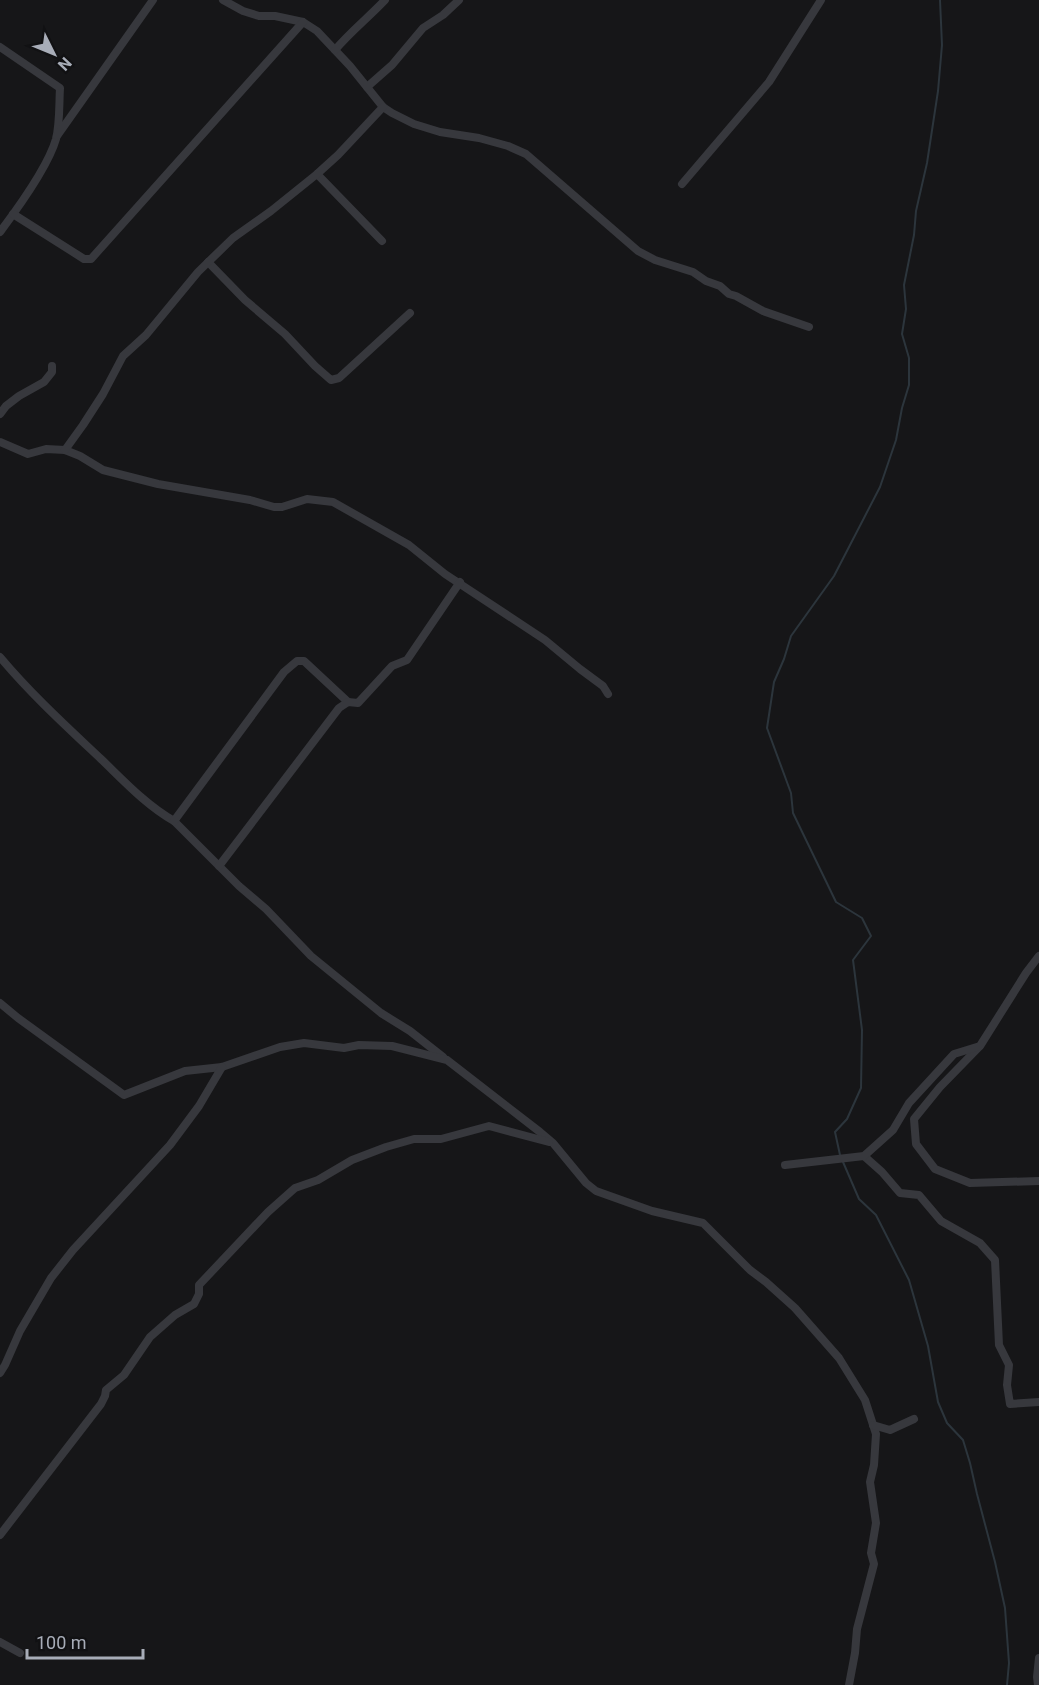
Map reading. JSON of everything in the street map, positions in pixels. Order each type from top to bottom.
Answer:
[{"type":"street","points":[[56,137],[153,0]]},
{"type":"street","points":[[223,0],[243,11],[259,16],[275,16],[303,22],[317,31],[383,107],[392,113],[414,124],[440,132],[489,141],[526,154],[638,251],[656,260],[693,272],[706,281],[720,286],[729,294],[764,311],[809,327]]},
{"type":"street","points":[[335,50],[385,0]]},
{"type":"street","points":[[367,87],[392,65],[423,28],[443,15],[459,0]]},
{"type":"street","points":[[682,184],[769,82],[821,0]]},
{"type":"street","points":[[13,214],[84,259],[91,259],[303,22]]},
{"type":"street","points":[[0,47],[60,88],[56,137],[49,158],[0,232]]},
{"type":"street","points":[[65,450],[103,394],[123,356],[146,335],[185,286],[232,238],[271,211],[317,174],[383,107]]},
{"type":"street","points":[[317,174],[382,241]]},
{"type":"street","points":[[208,262],[245,300],[285,334],[331,380],[339,378],[410,313]]},
{"type":"street","points":[[0,414],[19,396],[44,382],[52,372],[52,366]]},
{"type":"street","points":[[0,442],[28,454],[46,449],[65,450],[103,470],[158,484],[250,500],[274,507],[282,507],[307,499],[333,502],[409,545],[428,561],[545,640],[603,686],[608,694]]},
{"type":"street","points":[[174,821],[284,672],[297,661],[304,662],[348,702],[358,703],[392,666],[407,660],[460,582]]},
{"type":"street","points":[[0,657],[24,685],[138,796],[174,821],[239,886],[266,909],[311,956],[381,1013],[410,1031],[553,1143],[586,1183],[596,1191],[652,1212],[703,1223],[750,1270],[766,1281],[795,1308],[839,1358],[865,1400],[876,1434],[874,1465],[870,1482],[876,1523],[871,1553],[874,1564],[857,1629],[849,1685]]},
{"type":"street","points":[[219,866],[339,708],[348,702]]},
{"type":"street","points":[[1039,956],[981,1046],[940,1087],[914,1119],[916,1144],[935,1169],[970,1183],[1039,1181]]},
{"type":"street","points":[[0,1003],[124,1095],[185,1071],[222,1068],[280,1047],[304,1043],[344,1048],[359,1045],[392,1046],[447,1060]]},
{"type":"street","points":[[786,1166],[864,1156],[893,1130],[909,1103],[954,1054],[981,1046]]},
{"type":"street","points":[[0,1373],[20,1331],[51,1278],[73,1250],[170,1145],[199,1106],[222,1068]]},
{"type":"street","points":[[0,1535],[101,1404],[110,1386],[124,1375],[150,1337],[175,1315],[194,1304],[199,1294],[199,1285],[216,1265],[295,1188],[318,1180],[352,1160],[414,1139],[441,1139],[489,1126],[553,1143]]},
{"type":"street","points":[[864,1156],[900,1193],[919,1195],[941,1221],[980,1244],[995,1260],[999,1345],[1009,1365],[1007,1385],[1010,1404],[1039,1402]]},
{"type":"street","points":[[873,1425],[890,1430],[914,1419]]},
{"type":"street","points":[[0,1642],[20,1653]]},
{"type":"street","points":[[1038,1685],[1039,1658]]},
{"type":"waterway","points":[[940,0],[942,45],[938,91],[904,285],[906,309],[902,334],[909,358],[909,385],[896,440],[880,487],[834,576],[791,636],[774,682],[767,728],[791,793],[793,813],[836,902],[862,918],[871,936],[853,960],[862,1030],[861,1088],[847,1119],[835,1132],[840,1155],[859,1199],[876,1215],[909,1280],[928,1346],[938,1402],[947,1423],[963,1440],[1005,1608],[1009,1663],[1007,1685]]}]
